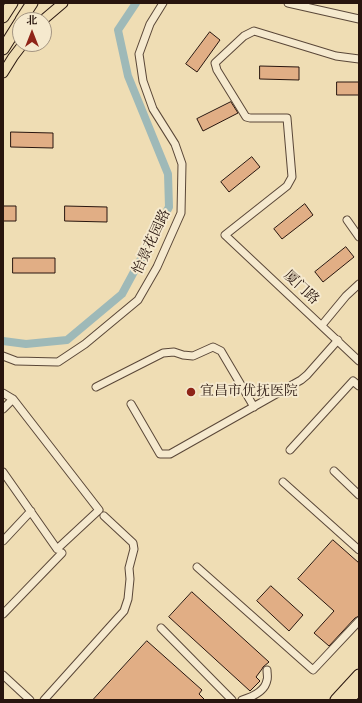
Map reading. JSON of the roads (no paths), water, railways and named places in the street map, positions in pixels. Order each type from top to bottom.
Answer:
[{"type":"highway","points":[[3,17],[12,3]]},
{"type":"highway","points":[[26,12],[32,3]]},
{"type":"highway","points":[[3,49],[12,35]]},
{"type":"highway","points":[[336,700],[359,675]]},
{"type":"highway","points":[[348,700],[359,688]]},
{"type":"main road","points":[[52,12],[63,3]]},
{"type":"main road","points":[[3,73],[17,52]]},
{"type":"street","name":"怡景花园路","points":[[3,356],[16,361],[58,362],[85,344],[138,300],[157,267],[181,213],[182,164],[175,144],[153,109],[143,81],[139,54],[150,24],[163,3]]},
{"type":"street","points":[[288,3],[359,20]]},
{"type":"street","name":"厦门路","points":[[359,58],[336,56],[254,31],[244,36],[215,63],[217,70],[246,117],[287,118],[292,177],[287,186],[225,235],[359,361]]},
{"type":"street","points":[[347,220],[359,237]]},
{"type":"street","points":[[322,325],[346,296],[359,284]]},
{"type":"street","points":[[131,404],[160,454],[170,454],[301,380],[338,340]]},
{"type":"street","points":[[96,387],[163,353],[174,352],[193,356],[213,347],[221,351],[254,407]]},
{"type":"street","points":[[290,450],[353,381],[359,386]]},
{"type":"street","points":[[3,393],[13,399],[100,510],[57,548],[3,472]]},
{"type":"street","points":[[3,410],[13,399]]},
{"type":"street","points":[[334,471],[359,494]]},
{"type":"street","points":[[283,482],[359,550]]},
{"type":"street","points":[[3,540],[30,511]]},
{"type":"street","points":[[44,700],[124,611],[128,599],[130,579],[129,568],[134,549],[133,543],[104,516]]},
{"type":"street","points":[[3,614],[62,553]]},
{"type":"street","points":[[197,567],[313,670],[359,621]]},
{"type":"street","points":[[161,628],[232,700]]},
{"type":"street","points":[[242,700],[252,699],[262,690],[267,681],[267,670]]},
{"type":"street","points":[[3,675],[30,700]]},
{"type":"waterway","points":[[3,341],[26,344],[67,340],[122,294],[169,207],[168,174],[128,76],[118,30],[136,3]]},
{"type":"place","name":"宜昌市优抚医院","points":[[191,392]]}]
